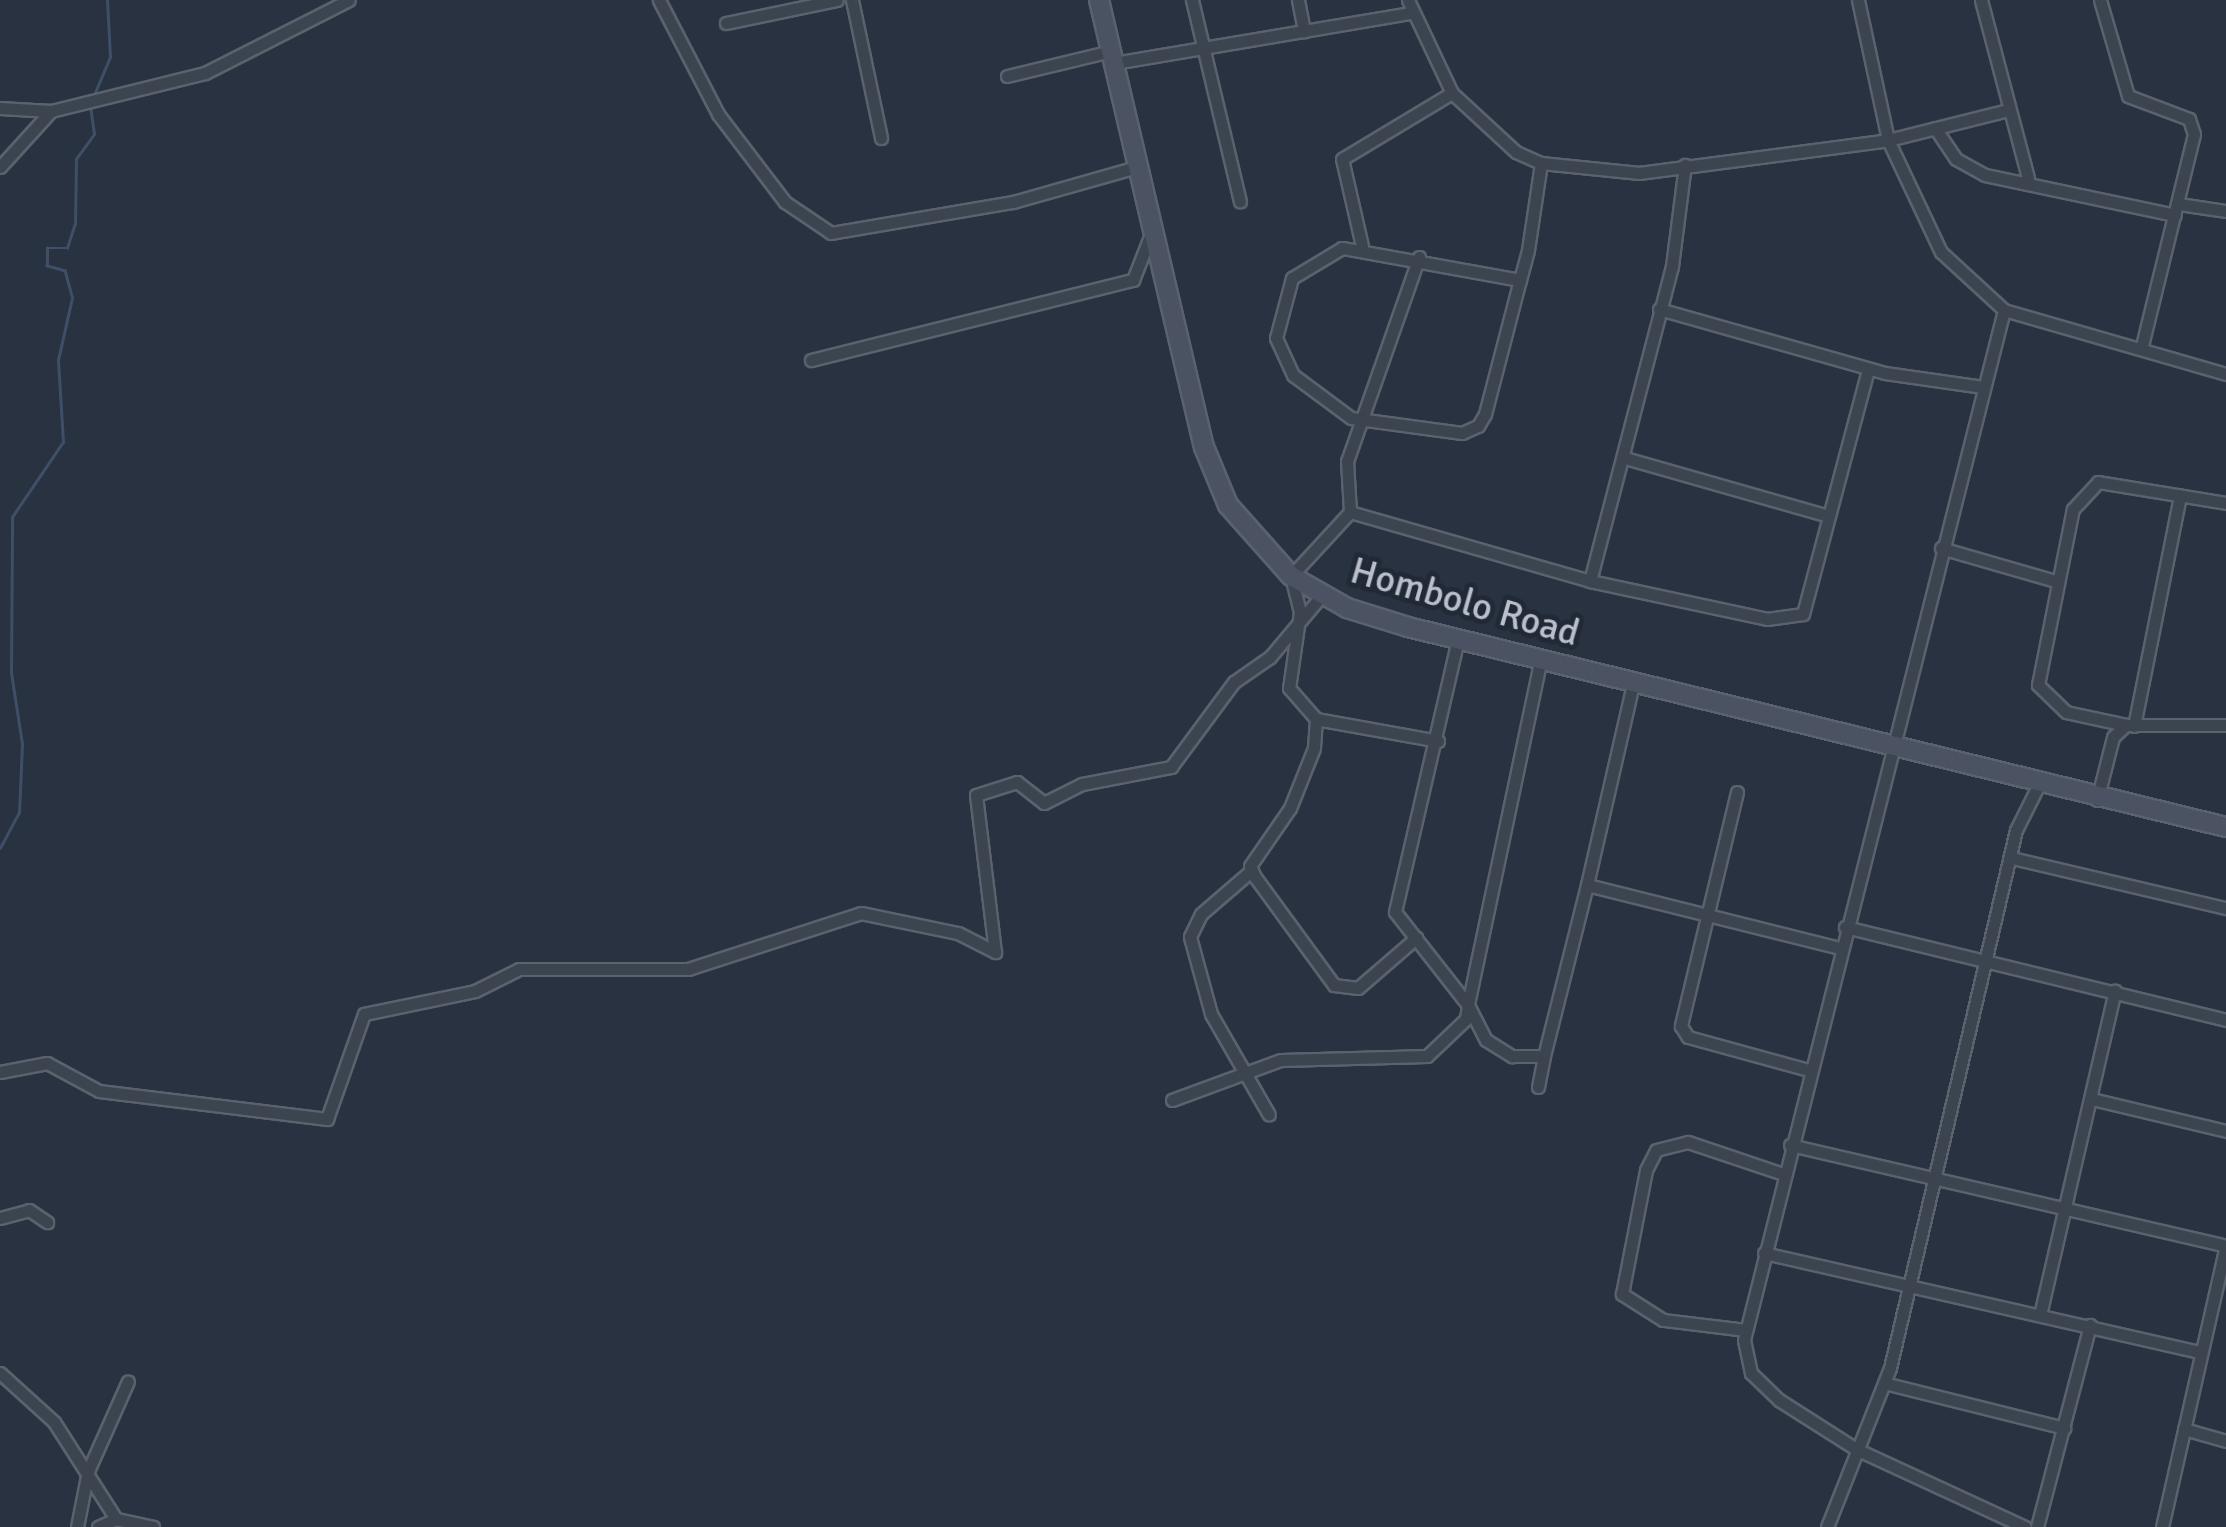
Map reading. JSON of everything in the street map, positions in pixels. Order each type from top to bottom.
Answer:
[{"type":"street","points":[[0,108],[51,111],[205,73],[349,0]]},
{"type":"street","points":[[659,0],[718,114],[785,202],[830,233],[1013,202],[1136,167]]},
{"type":"street","points":[[726,23],[837,0]]},
{"type":"street","points":[[852,0],[881,138]]},
{"type":"street","name":"Hombolo Road","points":[[1099,0],[1156,258],[1224,496],[1290,576],[1322,595],[1458,639],[2040,782],[2097,800],[2226,827]]},
{"type":"street","points":[[1192,0],[1240,201]]},
{"type":"street","points":[[1298,0],[1304,31]]},
{"type":"street","points":[[1858,0],[1888,140],[1920,223],[2004,310],[2142,346],[2226,374]]},
{"type":"street","points":[[1981,0],[2028,178]]},
{"type":"street","points":[[2100,0],[2128,96],[2189,119],[2194,141],[2142,346]]},
{"type":"street","points":[[1008,76],[1113,57],[1203,53],[1410,6],[1434,68],[1452,94],[1516,152],[1542,162],[1640,172],[1888,140],[2008,110]]},
{"type":"street","points":[[1362,246],[1342,159],[1452,94]]},
{"type":"street","points":[[0,167],[51,111]]},
{"type":"street","points":[[1935,128],[1969,167],[2177,209],[2226,211]]},
{"type":"street","points":[[1520,280],[1362,246],[1299,269],[1276,321],[1294,375],[1358,421],[1462,433],[1478,426],[1520,280],[1542,162]]},
{"type":"street","points":[[1590,580],[1625,458],[1685,165]]},
{"type":"street","points":[[811,360],[1133,280],[1151,234]]},
{"type":"street","points":[[1420,258],[1358,421],[1346,473],[1350,512],[1290,576],[1298,626],[1289,688],[1316,719],[1438,741]]},
{"type":"street","points":[[1658,309],[1868,368],[1983,387]]},
{"type":"street","points":[[2004,310],[1888,744],[1845,927],[1836,948],[1746,1330],[1748,1366],[1762,1386],[1856,1449],[2025,1527]]},
{"type":"street","points":[[1350,512],[1590,580],[1796,618],[1806,609],[1825,515],[1868,368]]},
{"type":"street","points":[[1625,458],[1825,515]]},
{"type":"street","points":[[2226,503],[2087,486],[2055,581],[2038,671],[2042,697],[2130,726],[2226,725]]},
{"type":"street","points":[[2097,800],[2113,737],[2130,726],[2180,496]]},
{"type":"street","points":[[1941,548],[2055,581]]},
{"type":"street","points":[[0,1072],[48,1063],[99,1091],[327,1119],[364,1014],[475,992],[518,969],[688,969],[861,912],[958,932],[995,952],[976,795],[1017,782],[1044,803],[1082,784],[1171,768],[1234,682],[1298,626],[1322,595]]},
{"type":"street","points":[[1458,639],[1438,741],[1396,887],[1395,912],[1468,1005],[1486,1040],[1512,1056],[1544,1056]]},
{"type":"street","points":[[1172,1100],[1242,1072],[1296,1058],[1426,1056],[1454,1038],[1468,1005],[1541,658]]},
{"type":"street","points":[[1538,1088],[1633,684]]},
{"type":"street","points":[[1269,1115],[1242,1072],[1199,984],[1190,937],[1200,914],[1252,870],[1290,808],[1314,748],[1316,719]]},
{"type":"street","points":[[1828,1527],[1884,1383],[1936,1180],[1984,961],[2012,858],[2040,782]]},
{"type":"street","points":[[1737,792],[1705,912],[1684,1032],[1810,1070]]},
{"type":"street","points":[[2012,858],[2226,908]]},
{"type":"street","points":[[1252,870],[1334,985],[1358,988],[1416,938]]},
{"type":"street","points":[[1588,886],[1705,912],[1836,948]]},
{"type":"street","points":[[1845,927],[2226,1020]]},
{"type":"street","points":[[2040,1315],[2068,1209],[2115,990]]},
{"type":"street","points":[[2092,1100],[2226,1130]]},
{"type":"street","points":[[1746,1330],[1663,1320],[1622,1294],[1646,1170],[1656,1150],[1688,1142],[1784,1174]]},
{"type":"street","points":[[1790,1146],[2226,1246],[2162,1527]]},
{"type":"street","points":[[0,1218],[30,1210],[47,1222]]},
{"type":"street","points":[[1764,1254],[2200,1352]]},
{"type":"street","points":[[2038,1527],[2090,1325]]},
{"type":"street","points":[[0,1373],[54,1422],[116,1519]]},
{"type":"street","points":[[76,1527],[88,1471],[128,1380]]},
{"type":"street","points":[[1884,1383],[2064,1428]]},
{"type":"street","points":[[2184,1430],[2226,1441]]},
{"type":"street","points":[[100,1527],[116,1519],[153,1527]]},
{"type":"waterway","points":[[94,95],[110,57],[107,0]]},
{"type":"waterway","points":[[0,848],[19,813],[22,744],[11,673],[12,517],[63,442],[58,360],[72,298],[65,271],[47,266],[47,248],[67,248],[75,224],[76,159],[94,134],[90,107]]}]
